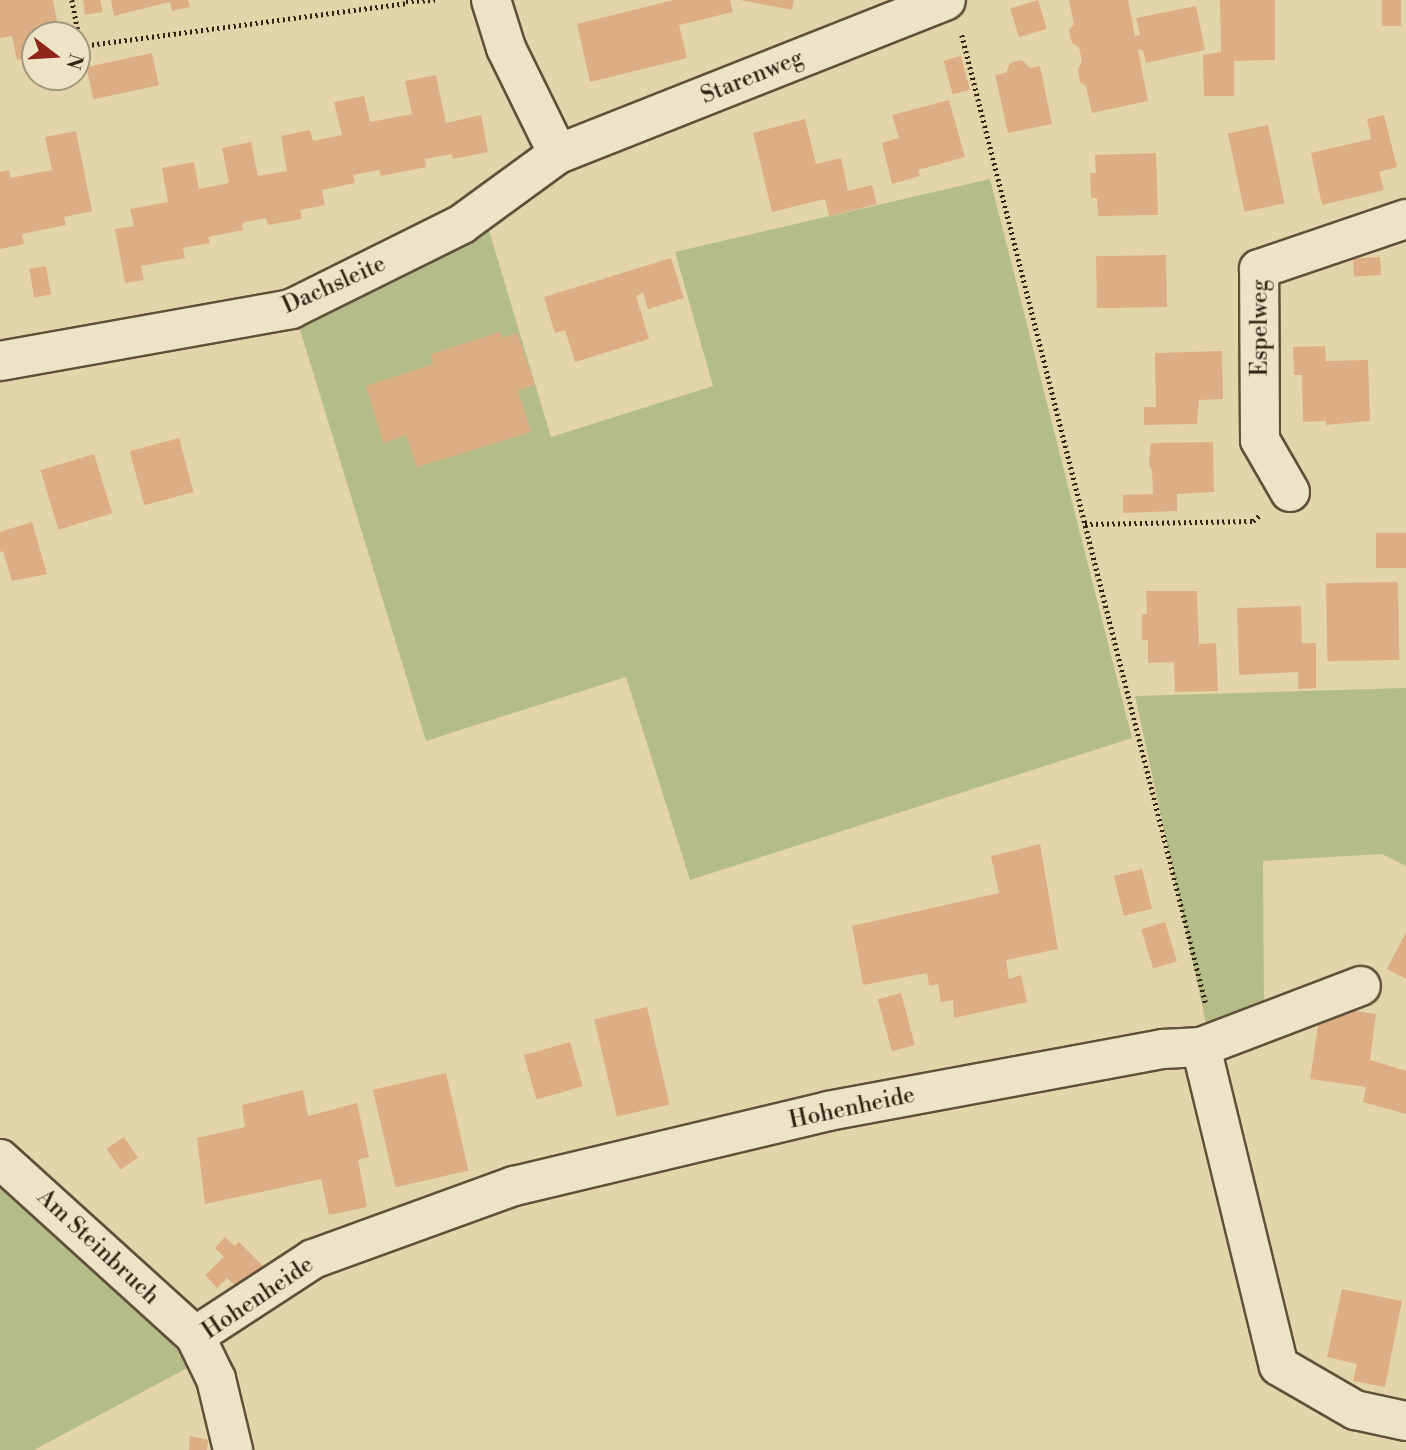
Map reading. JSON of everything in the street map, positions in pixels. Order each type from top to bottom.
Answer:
[{"type":"street","points":[[491,0],[506,48],[558,154]]},
{"type":"street","name":"Starenweg","points":[[558,154],[953,13]]},
{"type":"street","name":"Dachsleite","points":[[0,361],[291,309],[462,224],[558,154]]},
{"type":"street","name":"Espelweg","points":[[1290,492],[1260,440],[1259,268],[1406,219]]},
{"type":"street","name":"Hohenheide","points":[[233,1450],[216,1379],[195,1336],[313,1259],[514,1186],[828,1111],[1163,1049],[1200,1047],[1361,986]]},
{"type":"street","points":[[1200,1047],[1279,1366],[1355,1410],[1406,1421]]},
{"type":"street","name":"Am Steinbruch","points":[[0,1159],[195,1336]]},
{"type":"street","points":[[1404,1450],[1406,1439]]},
{"type":"path","points":[[72,0],[81,46],[406,1],[435,0]]},
{"type":"path","points":[[953,13],[1212,1027],[1200,1047]]},
{"type":"path","points":[[1085,524],[1253,521],[1290,492]]},
{"type":"green space","points":[[990,179],[1132,738],[690,880],[626,677],[426,741],[297,320],[488,227],[551,437],[713,386],[675,252]]},
{"type":"green space","points":[[1406,688],[1406,866],[1382,854],[1263,861],[1264,1009],[1207,1028],[1135,696]]},
{"type":"green space","points":[[0,1166],[202,1360],[34,1450],[0,1450]]},
{"type":"building","points":[[0,0],[53,0],[57,21],[21,21],[21,59],[17,60],[12,36],[0,38]]},
{"type":"building","points":[[83,0],[100,0],[103,12],[85,15]]},
{"type":"building","points":[[111,0],[188,0],[190,7],[172,11],[170,2],[114,16]]},
{"type":"building","points":[[674,0],[730,0],[733,12],[679,25],[687,58],[590,82],[577,24]]},
{"type":"building","points":[[740,0],[794,0],[792,10]]},
{"type":"building","points":[[1038,0],[1047,29],[1019,37],[1010,8]]},
{"type":"building","points":[[1069,0],[1128,0],[1135,36],[1140,35],[1136,18],[1196,6],[1205,50],[1146,63],[1143,50],[1138,50],[1148,101],[1092,113],[1086,86],[1080,82],[1078,69],[1082,62],[1079,47],[1072,43],[1069,30],[1074,24]]},
{"type":"building","points":[[1220,0],[1275,0],[1275,60],[1234,61],[1234,96],[1204,96],[1203,55],[1221,52]]},
{"type":"building","points":[[1382,0],[1401,0],[1401,26],[1382,26]]},
{"type":"building","points":[[152,53],[159,85],[93,99],[91,66]]},
{"type":"building","points":[[961,56],[970,90],[953,94],[944,61]]},
{"type":"building","points":[[1022,60],[1030,68],[1040,66],[1052,124],[1008,133],[995,75],[1006,73],[1010,63]]},
{"type":"building","points":[[436,75],[446,123],[481,115],[488,152],[453,159],[452,154],[425,159],[426,167],[381,176],[379,170],[353,175],[355,183],[322,190],[325,205],[300,210],[302,219],[268,225],[266,218],[242,223],[243,230],[208,237],[210,243],[183,248],[185,258],[141,266],[144,280],[125,283],[115,229],[134,226],[130,209],[168,202],[162,168],[194,162],[199,189],[229,183],[222,148],[251,142],[258,176],[287,171],[281,136],[310,130],[313,141],[342,135],[334,102],[364,96],[370,122],[412,114],[405,81]]},
{"type":"building","points":[[949,100],[965,157],[918,170],[920,176],[892,184],[882,143],[899,138],[892,115]]},
{"type":"building","points":[[1384,115],[1397,167],[1379,172],[1384,190],[1322,205],[1311,153],[1371,139],[1367,119]]},
{"type":"building","points":[[805,119],[816,164],[841,158],[848,191],[872,185],[877,204],[829,216],[825,199],[772,212],[753,133]]},
{"type":"building","points":[[1268,125],[1285,203],[1245,212],[1228,134]]},
{"type":"building","points":[[76,131],[92,211],[64,217],[66,225],[22,234],[24,244],[0,249],[0,172],[9,170],[10,178],[52,170],[45,137]]},
{"type":"building","points":[[1156,153],[1158,215],[1098,216],[1097,198],[1091,198],[1090,173],[1096,173],[1095,155]]},
{"type":"building","points":[[1166,255],[1167,307],[1097,308],[1096,256]]},
{"type":"building","points":[[1380,257],[1381,275],[1354,276],[1353,258]]},
{"type":"building","points":[[671,258],[684,298],[648,309],[643,293],[636,296],[649,339],[575,362],[565,330],[555,333],[544,297]]},
{"type":"building","points":[[46,266],[51,295],[34,298],[29,269]]},
{"type":"building","points":[[500,332],[502,338],[517,333],[535,385],[518,390],[531,432],[417,467],[406,435],[383,443],[366,386],[433,364],[431,354]]},
{"type":"building","points":[[1325,346],[1326,361],[1368,360],[1370,421],[1326,425],[1326,421],[1303,422],[1302,375],[1294,375],[1293,347]]},
{"type":"building","points":[[1222,351],[1223,399],[1199,400],[1197,424],[1144,425],[1144,407],[1156,407],[1155,353]]},
{"type":"building","points":[[179,438],[193,492],[144,505],[130,451]]},
{"type":"building","points":[[1213,442],[1214,492],[1177,494],[1177,511],[1123,513],[1123,495],[1153,494],[1149,464],[1151,443]]},
{"type":"building","points":[[94,454],[112,513],[59,530],[40,470]]},
{"type":"building","points":[[32,522],[47,574],[12,581],[3,551],[0,552],[0,532]]},
{"type":"building","points":[[1376,533],[1406,533],[1406,568],[1376,568]]},
{"type":"building","points":[[1398,582],[1399,660],[1327,661],[1326,583]]},
{"type":"building","points":[[1146,591],[1197,591],[1199,644],[1216,643],[1218,691],[1175,692],[1174,662],[1148,663],[1148,640],[1142,640],[1142,614],[1147,614]]},
{"type":"building","points":[[1301,606],[1302,643],[1316,643],[1316,688],[1298,689],[1298,672],[1239,675],[1237,608]]},
{"type":"building","points":[[1040,844],[1058,949],[1006,960],[1009,979],[1021,975],[1027,1002],[954,1018],[953,1000],[941,1002],[938,984],[929,986],[927,973],[863,985],[852,926],[999,893],[991,856]]},
{"type":"building","points":[[1142,869],[1152,909],[1124,916],[1114,876]]},
{"type":"building","points":[[1165,922],[1177,961],[1153,969],[1141,929]]},
{"type":"building","points":[[1406,932],[1406,979],[1387,969]]},
{"type":"building","points":[[901,993],[915,1045],[892,1051],[878,999]]},
{"type":"building","points":[[1321,1006],[1376,1014],[1370,1060],[1406,1071],[1406,1114],[1363,1102],[1366,1087],[1310,1079]]},
{"type":"building","points":[[647,1007],[669,1104],[617,1117],[594,1019]]},
{"type":"building","points":[[570,1042],[583,1086],[537,1099],[524,1055]]},
{"type":"building","points":[[446,1073],[468,1170],[395,1187],[373,1090]]},
{"type":"building","points":[[303,1090],[308,1116],[357,1103],[369,1157],[358,1160],[367,1207],[329,1215],[321,1179],[205,1204],[197,1138],[245,1127],[242,1105]]},
{"type":"building","points":[[124,1137],[138,1158],[121,1169],[107,1149]]},
{"type":"building","points":[[225,1237],[235,1246],[239,1242],[263,1266],[240,1289],[227,1278],[217,1288],[205,1275],[224,1257],[215,1248]]},
{"type":"building","points":[[1342,1289],[1402,1301],[1385,1387],[1353,1381],[1357,1364],[1327,1357]]},
{"type":"building","points":[[190,1436],[208,1440],[207,1450],[189,1450]]}]
